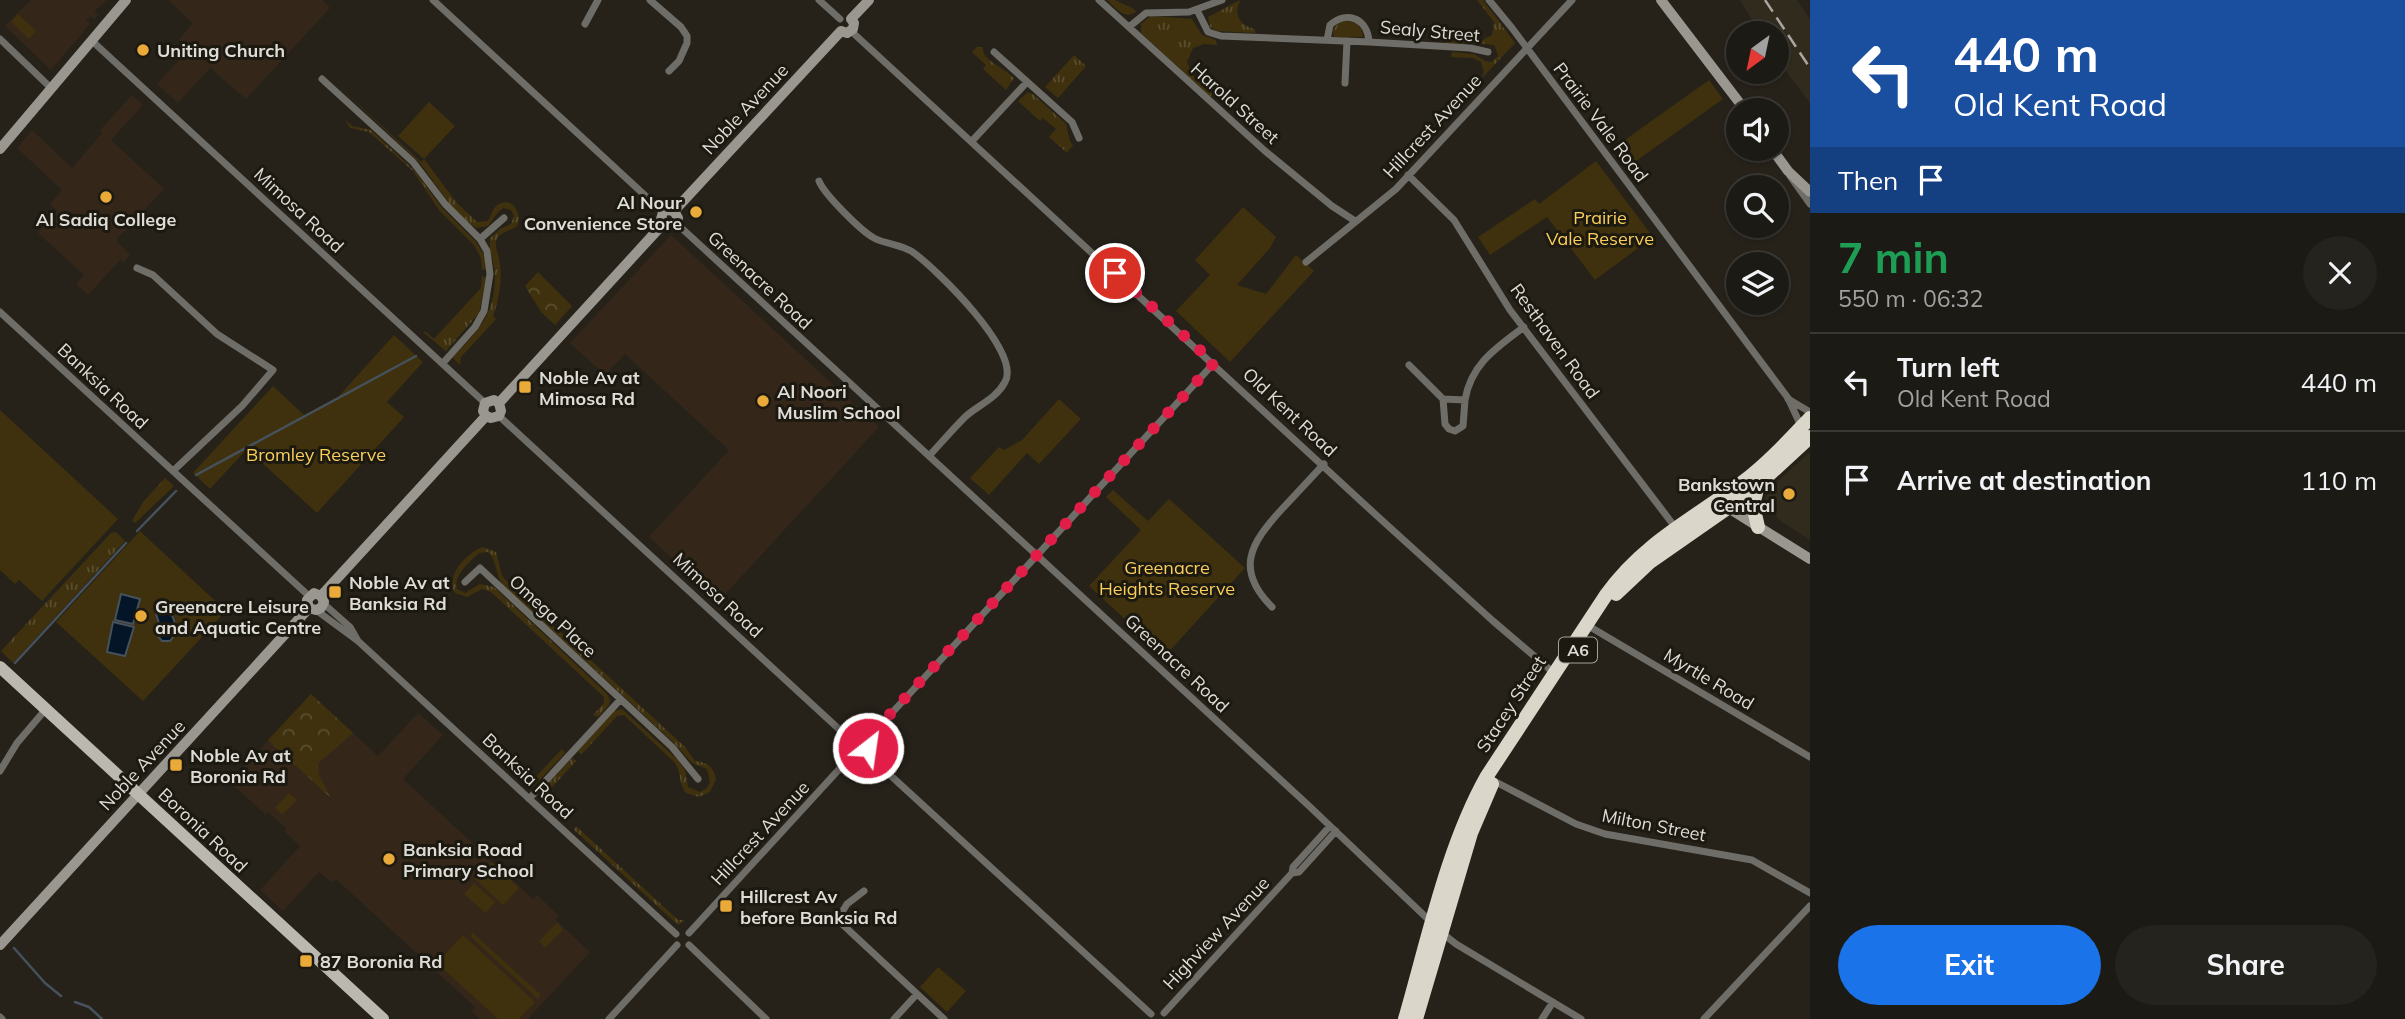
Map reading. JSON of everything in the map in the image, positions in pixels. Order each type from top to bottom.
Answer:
[{"type":"highway","name":"Stacey Street","points":[[1416,1019],[1462,825],[1487,776],[1554,673],[1624,570],[1675,527],[1758,485],[1807,428]]},
{"type":"highway","name":"Stacey Street","points":[[1405,1019],[1471,833],[1494,781],[1592,628],[1634,575],[1723,504],[1807,428]]},
{"type":"highway","points":[[1758,485],[1753,505],[1758,527]]},
{"type":"main road","name":"Boronia Road","points":[[0,667],[383,1019]]},
{"type":"street","points":[[0,149],[126,0]]},
{"type":"street","points":[[433,0],[667,216],[677,216],[676,223]]},
{"type":"street","points":[[585,24],[598,0]]},
{"type":"street","points":[[650,0],[681,27],[687,36],[687,43],[677,65],[669,71]]},
{"type":"street","name":"Old Kent Road","points":[[819,0],[1493,621],[1554,673]]},
{"type":"street","name":"Noble Avenue","points":[[499,403],[667,216],[869,0]]},
{"type":"street","name":"Harold Street","points":[[1099,0],[1265,151],[1332,206],[1355,221]]},
{"type":"street","points":[[1129,27],[1146,13],[1184,13],[1222,0]]},
{"type":"street","name":"Prairie Vale Road","points":[[1489,0],[1527,47],[1788,398],[1807,428]]},
{"type":"street","name":"Hillcrest Avenue","points":[[1306,262],[1396,189],[1572,0]]},
{"type":"street","points":[[1661,0],[1736,98]]},
{"type":"street","name":"Sealy Street","points":[[1197,10],[1204,27],[1214,34],[1470,48],[1488,52]]},
{"type":"street","name":"Sealy Street","points":[[1327,40],[1330,25],[1338,18],[1348,16],[1358,19],[1365,26],[1368,42]]},
{"type":"street","points":[[0,39],[51,88]]},
{"type":"street","name":"Mimosa Road","points":[[92,40],[485,403]]},
{"type":"street","points":[[1345,83],[1347,41]]},
{"type":"street","points":[[994,52],[1072,122],[1079,138]]},
{"type":"street","points":[[322,79],[413,162],[449,210],[480,239],[487,251],[491,269],[486,306],[475,327],[443,363]]},
{"type":"street","points":[[972,141],[1027,82]]},
{"type":"street","points":[[1782,161],[1792,181],[1810,204]]},
{"type":"street","points":[[1787,161],[1810,182]]},
{"type":"street","points":[[1788,171],[1810,192]]},
{"type":"street","name":"Resthaven Road","points":[[1408,175],[1454,220],[1524,327],[1675,527]]},
{"type":"street","points":[[819,181],[828,195],[871,236],[914,253],[947,284],[980,317],[1006,365],[1007,375],[1003,386],[987,402],[966,416],[929,456]]},
{"type":"street","points":[[480,239],[505,218]]},
{"type":"street","name":"Greenacre Road","points":[[676,223],[1437,928],[1456,944],[1581,1019]]},
{"type":"street","points":[[137,268],[153,275],[217,334],[273,370],[242,406],[173,471]]},
{"type":"street","name":"Banksia Road","points":[[0,312],[309,596]]},
{"type":"street","points":[[1409,365],[1443,399],[1445,424],[1455,431],[1463,426],[1465,400],[1472,375],[1480,362],[1524,327]]},
{"type":"street","points":[[866,741],[1214,363]]},
{"type":"street","name":"Prairie Vale Road","points":[[1788,398],[1810,412]]},
{"type":"street","points":[[1443,399],[1465,400]]},
{"type":"street","points":[[494,400],[499,403],[499,416],[486,416],[485,403],[494,400]]},
{"type":"street","name":"Noble Avenue","points":[[0,945],[318,604],[486,416]]},
{"type":"street","name":"Mimosa Road","points":[[499,416],[853,742]]},
{"type":"street","points":[[1272,607],[1257,590],[1252,579],[1252,548],[1261,531],[1324,464]]},
{"type":"street","points":[[1723,504],[1810,559]]},
{"type":"street","name":"Omega Place","points":[[465,582],[480,568],[678,753],[698,779]]},
{"type":"street","points":[[309,596],[314,593],[318,604]]},
{"type":"street","name":"Banksia Road","points":[[318,604],[350,627],[358,641],[676,934]]},
{"type":"street","name":"Myrtle Road","points":[[1592,628],[1810,757]]},
{"type":"street","points":[[529,799],[620,700]]},
{"type":"street","points":[[0,771],[20,739],[46,709]]},
{"type":"street","points":[[858,738],[866,741],[866,753],[861,756],[853,753],[853,742],[858,738]]},
{"type":"street","name":"Hillcrest Avenue","points":[[689,933],[853,753]]},
{"type":"street","points":[[866,753],[1150,1016],[1157,1011],[1165,1016]]},
{"type":"street","name":"Milton Street","points":[[1494,781],[1576,824],[1605,834],[1752,860],[1810,893]]},
{"type":"street","name":"Highview Avenue","points":[[1165,1016],[1292,873],[1293,867],[1333,829]]},
{"type":"street","points":[[864,891],[846,904],[837,921],[944,1019]]},
{"type":"street","points":[[1704,1019],[1810,906]]},
{"type":"street","points":[[684,931],[689,933],[692,941],[684,948],[677,945],[676,934],[684,931]]},
{"type":"street","points":[[610,1019],[677,945]]},
{"type":"street","points":[[689,945],[766,1019]]},
{"type":"street","points":[[894,1019],[917,994]]},
{"type":"street","points":[[1542,1019],[1553,1002]]},
{"type":"shaded area","points":[[31,0],[107,0],[94,11],[98,15],[94,19],[90,16],[86,20],[90,24],[51,70],[5,26]]},
{"type":"shaded area","points":[[168,0],[322,0],[330,8],[246,99],[210,68],[178,103],[157,84],[189,49],[179,40],[193,23]]},
{"type":"shaded area","points":[[1740,0],[1797,0],[1810,19],[1810,103],[1789,75],[1789,21],[1753,21]]},
{"type":"shaded area","name":"Al Sadiq College","points":[[132,95],[143,105],[111,140],[164,189],[116,240],[130,255],[123,263],[121,259],[88,295],[76,284],[84,275],[38,233],[57,211],[50,204],[62,190],[17,148],[32,130],[72,168],[102,133],[100,130]]},
{"type":"shaded area","name":"Al Noori Muslim School","points":[[671,235],[879,427],[718,602],[649,537],[729,450],[625,354],[605,375],[570,343]]},
{"type":"shaded area","name":"Bankstown Central","points":[[1810,452],[1810,540],[1782,522],[1765,499],[1770,488]]},
{"type":"shaded area","name":"Banksia Road Primary School","points":[[311,694],[378,756],[418,713],[443,735],[403,779],[533,899],[537,895],[559,916],[556,920],[590,952],[528,1019],[480,1019],[472,1011],[475,1007],[336,879],[331,882],[319,872],[283,911],[260,890],[300,846],[285,832],[287,829],[268,812],[265,814],[230,782]]},
{"type":"green space","points":[[1107,0],[1115,0],[1136,12],[1124,14]]},
{"type":"green space","points":[[1240,0],[1237,10],[1239,19],[1255,29],[1255,33],[1217,31],[1210,27],[1208,17]]},
{"type":"green space","points":[[1477,0],[1483,0],[1515,43],[1481,79],[1484,72],[1481,62],[1473,58],[1451,57],[1452,52],[1474,54],[1492,62],[1498,56],[1495,46],[1445,44],[1444,39],[1481,41],[1492,35],[1494,22]]},
{"type":"green space","points":[[18,14],[36,31],[29,39],[11,22]]},
{"type":"green space","points":[[1151,16],[1192,19],[1202,35],[1216,40],[1217,45],[1204,44],[1193,48],[1187,62],[1193,75],[1213,93],[1210,97],[1141,33],[1141,24]]},
{"type":"green space","points":[[1344,20],[1360,27],[1363,37],[1334,37],[1334,29]]},
{"type":"green space","points":[[977,47],[983,47],[989,60],[1014,78],[1006,90],[983,69],[986,65],[972,52]]},
{"type":"green space","points":[[1074,55],[1086,66],[1058,98],[1045,87]]},
{"type":"green space","points":[[329,77],[421,162],[424,159],[456,202],[477,222],[488,221],[496,206],[501,203],[511,204],[517,211],[517,226],[500,235],[496,243],[501,273],[499,296],[493,316],[496,319],[461,357],[460,365],[454,356],[484,321],[492,301],[495,276],[490,238],[511,224],[514,216],[511,210],[503,208],[488,226],[477,228],[470,224],[452,207],[420,163]]},
{"type":"green space","name":"Prairie Vale Reserve","points":[[1709,80],[1723,99],[1629,166],[1615,147]]},
{"type":"green space","points":[[1028,92],[1066,124],[1073,145],[1067,153],[1049,137],[1056,129],[1043,118],[1040,121],[1018,101]]},
{"type":"green space","points":[[429,102],[455,126],[424,159],[398,136]]},
{"type":"green space","points":[[345,119],[352,126],[371,130],[414,170],[442,208],[476,242],[484,255],[486,269],[482,270],[481,258],[474,245],[439,210],[413,171],[369,132],[350,128]]},
{"type":"green space","name":"Prairie Vale Reserve","points":[[1596,161],[1653,237],[1595,280],[1547,217],[1490,255],[1478,237],[1535,199],[1539,204]]},
{"type":"green space","points":[[1243,207],[1276,237],[1270,248],[1237,285],[1266,294],[1296,255],[1314,271],[1230,362],[1176,311],[1210,275],[1195,260]]},
{"type":"green space","points":[[538,272],[572,306],[555,325],[541,312],[525,286]]},
{"type":"green space","points":[[482,276],[486,278],[479,313],[446,351],[424,333],[425,331],[434,339],[481,288]]},
{"type":"green space","name":"Bromley Reserve","points":[[394,335],[423,362],[387,402],[404,417],[317,513],[247,449],[210,489],[193,473],[273,386],[304,415],[338,397]]},
{"type":"green space","points":[[1059,399],[1081,419],[1039,464],[1027,453],[989,495],[970,478],[999,447],[1004,450],[1022,440]]},
{"type":"green space","points":[[0,410],[118,519],[42,601],[19,580],[15,584],[0,570]]},
{"type":"green space","points":[[165,478],[174,486],[135,523],[132,521],[143,502]]},
{"type":"green space","name":"Greenacre Heights Reserve","points":[[1113,490],[1148,521],[1169,499],[1245,568],[1165,656],[1089,586],[1141,530],[1106,497]]},
{"type":"green space","name":"Greenacre Leisure and Aquatic Centre","points":[[140,531],[226,611],[143,701],[56,622]]},
{"type":"green space","points":[[116,532],[125,541],[13,663],[1,651],[111,533]]},
{"type":"green space","points":[[483,547],[496,552],[502,576],[520,595],[685,747],[695,761],[712,768],[716,779],[710,792],[699,797],[686,793],[674,762],[624,715],[617,716],[581,755],[578,751],[614,711],[622,709],[678,760],[685,770],[688,787],[700,792],[707,788],[710,782],[707,769],[692,763],[672,741],[504,586],[488,552],[479,553],[463,569],[457,579],[457,589],[465,593],[480,584],[494,587],[606,693],[610,699],[609,705],[598,717],[593,715],[604,703],[604,697],[491,592],[482,589],[467,597],[455,593],[452,586],[455,572],[465,559]]},
{"type":"green space","points":[[311,694],[353,733],[318,763],[319,775],[330,797],[268,740]]},
{"type":"green space","points":[[562,749],[565,753],[533,787],[530,783]]},
{"type":"green space","points":[[572,758],[576,761],[544,796],[557,808],[554,811],[541,799],[540,793]]},
{"type":"green space","points":[[289,793],[297,800],[282,815],[275,808]]},
{"type":"green space","points":[[576,826],[678,920],[685,920],[678,925],[574,830]]},
{"type":"green space","points":[[491,862],[519,888],[503,905],[475,879]]},
{"type":"green space","points":[[474,883],[495,902],[486,913],[464,894]]},
{"type":"green space","points":[[557,923],[563,930],[545,948],[539,941]]},
{"type":"green space","points":[[473,933],[541,995],[538,999],[470,936]]},
{"type":"green space","points":[[463,935],[535,1002],[519,1019],[498,1019],[437,963]]},
{"type":"green space","points":[[938,967],[966,991],[947,1012],[920,987]]},
{"type":"water","points":[[121,594],[140,599],[133,624],[115,620]]},
{"type":"water","points":[[162,608],[169,611],[175,622],[170,641],[162,641],[157,635],[159,623],[156,614]]},
{"type":"water","points":[[113,622],[134,627],[125,656],[107,652]]},
{"type":"waterway","points":[[196,475],[416,356]]},
{"type":"waterway","points":[[137,531],[176,491]]},
{"type":"waterway","points":[[15,663],[126,543]]},
{"type":"waterway","points":[[14,948],[45,983],[61,996]]},
{"type":"waterway","points":[[75,1002],[89,1007],[102,1019]]},
{"type":"railway","points":[[1765,0],[1810,68]]},
{"type":"place","name":"Uniting Church","points":[[143,50]]},
{"type":"place","name":"Al Sadiq College","points":[[106,197]]},
{"type":"place","name":"Al Nour Convenience Store","points":[[696,212]]},
{"type":"place","name":"Noble Av at Mimosa Rd","points":[[525,387]]},
{"type":"place","name":"Al Noori Muslim School","points":[[763,401]]},
{"type":"place","name":"Bankstown Central","points":[[1789,494]]},
{"type":"place","name":"Noble Av at Banksia Rd","points":[[335,592]]},
{"type":"place","name":"Greenacre Leisure and Aquatic Centre","points":[[141,616]]},
{"type":"place","name":"Noble Av at Boronia Rd","points":[[176,765]]},
{"type":"place","name":"Banksia Road Primary School","points":[[389,859]]},
{"type":"place","name":"Hillcrest Av before Banksia Rd","points":[[726,906]]},
{"type":"place","name":"87 Boronia Rd","points":[[306,961]]},
{"type":"route","points":[[868,748],[866,741],[869,737],[1214,363],[1115,273]]}]
